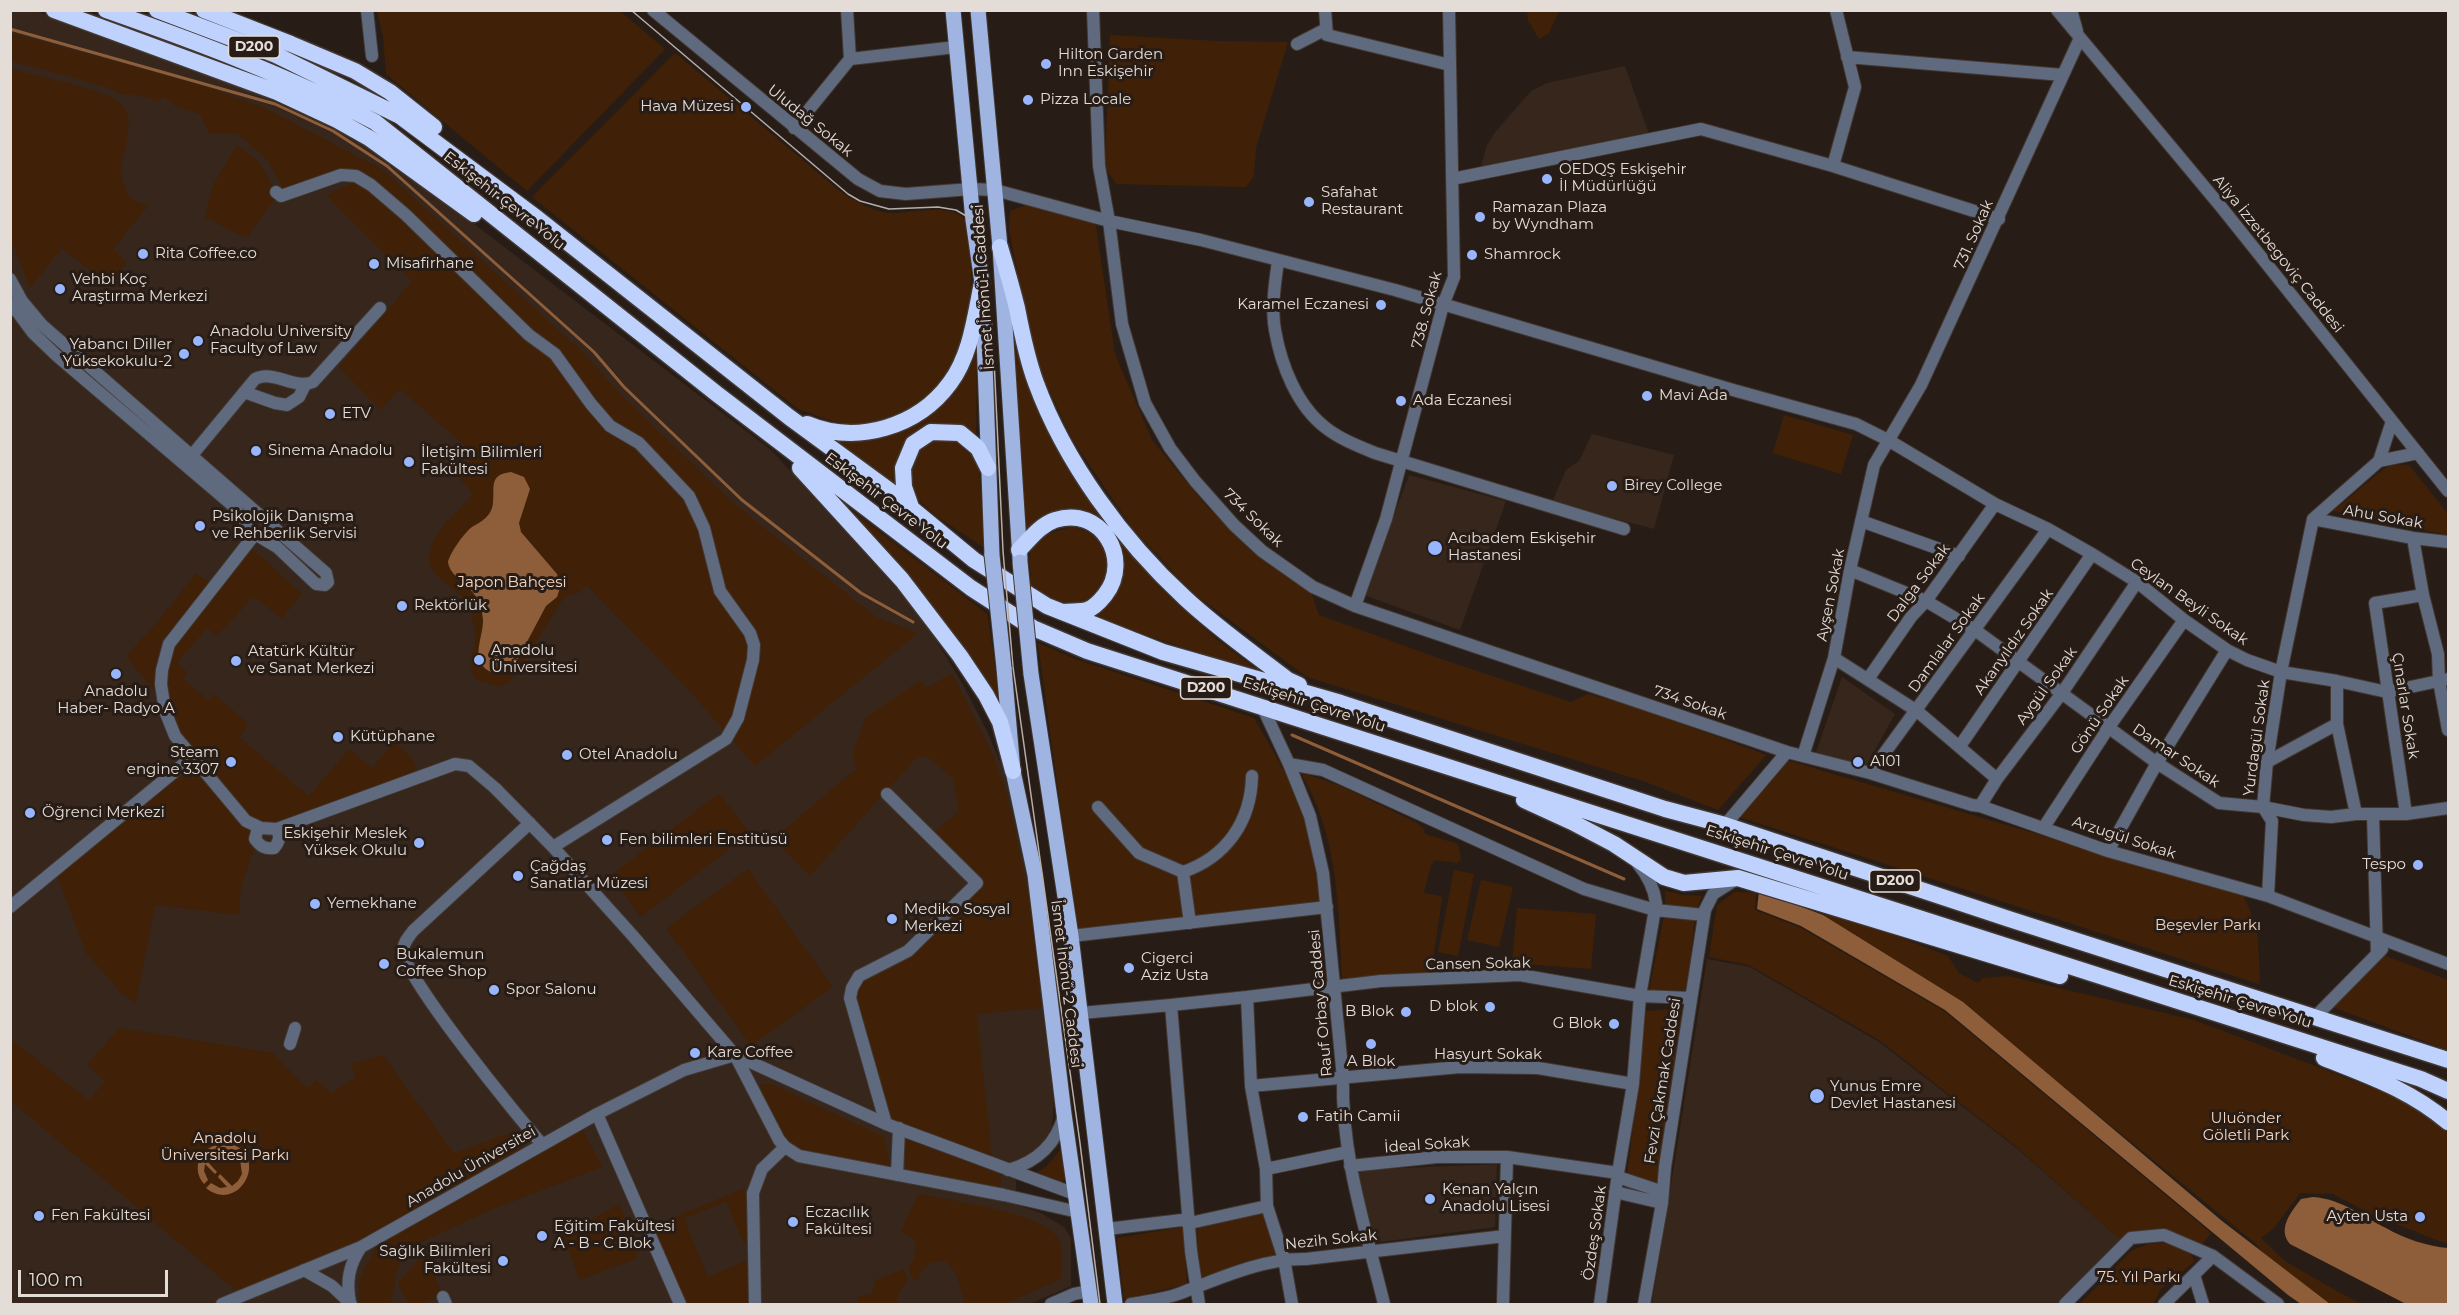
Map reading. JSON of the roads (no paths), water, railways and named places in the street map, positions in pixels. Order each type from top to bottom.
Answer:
[{"type":"highway","points":[[54,10],[277,92],[345,124],[369,138],[636,329]]},
{"type":"highway","name":"Eskişehir Çevre Yolu","points":[[106,10],[323,94],[375,122],[773,438],[971,588],[1033,628],[1087,651],[2421,1079],[2448,1091]]},
{"type":"highway","name":"Eskişehir Çevre Yolu","points":[[157,10],[276,55],[400,116],[538,219],[789,417],[911,508],[974,560],[1047,606],[1163,652],[1341,704],[1665,809],[1725,825],[2448,1060]]},
{"type":"highway","points":[[204,10],[355,71],[390,92],[450,140],[538,219]]},
{"type":"highway","points":[[1000,247],[1025,350],[1040,393],[1057,432],[1105,507],[1147,560],[1184,598],[1216,626],[1288,680],[1341,704]]},
{"type":"highway","points":[[789,417],[820,430],[857,434],[886,429],[911,417],[934,400],[951,382],[971,339],[982,283]]},
{"type":"highway","points":[[911,508],[904,487],[903,468],[913,444],[931,432],[960,433],[978,448],[988,468]]},
{"type":"highway","points":[[773,438],[902,580],[960,656],[986,695],[1000,722],[1013,771]]},
{"type":"highway","points":[[1020,556],[1037,531],[1053,520],[1067,518],[1088,520],[1102,531],[1114,547],[1116,567],[1111,587],[1100,601],[1088,610],[1061,612]]},
{"type":"highway","points":[[1502,784],[1528,803],[1572,822],[1632,855],[1664,877],[1684,883],[1738,878],[2154,1003],[2191,1006]]},
{"type":"highway","points":[[2264,1029],[2305,1051],[2401,1089],[2426,1104],[2448,1122]]},
{"type":"main road","name":"İsmet İnönü-1 Caddesi","points":[[953,10],[973,220],[982,283],[992,555],[1004,668]]},
{"type":"main road","name":"İsmet İnönü-1 Caddesi","points":[[978,10],[1000,247],[1020,556],[1031,674]]},
{"type":"main road","name":"İsmet İnönü-2 Caddesi","points":[[1004,668],[1013,771],[1035,875],[1064,1114],[1090,1298]]},
{"type":"main road","name":"İsmet İnönü-2 Caddesi","points":[[1031,674],[1071,936],[1115,1305]]},
{"type":"street","points":[[367,10],[372,56]]},
{"type":"street","name":"Uludağ Sokak","points":[[653,10],[858,179],[879,190],[906,194],[971,189],[995,190],[1109,220],[1202,240],[1395,290],[1443,305]]},
{"type":"street","points":[[794,128],[850,59],[847,10]]},
{"type":"street","name":"734 Sokak","points":[[1093,10],[1099,166],[1109,220],[1122,324],[1145,403],[1170,448],[1195,481],[1234,525],[1262,551],[1313,587],[1356,606],[1787,752]]},
{"type":"street","points":[[1325,10],[1327,34],[1450,65]]},
{"type":"street","name":"738. Sokak","points":[[1356,606],[1403,462],[1443,305],[1454,277],[1449,10]]},
{"type":"street","points":[[1833,166],[1855,87],[1836,10]]},
{"type":"street","name":"Aliya İzzetbegoviç Caddesi","points":[[2057,10],[2222,208],[2448,491]]},
{"type":"street","points":[[2071,10],[2079,38]]},
{"type":"street","points":[[1298,44],[1326,29]]},
{"type":"street","name":"731. Sokak","points":[[1888,440],[1922,385],[2079,38]]},
{"type":"street","points":[[850,59],[956,48]]},
{"type":"street","points":[[1847,57],[2063,75]]},
{"type":"street","points":[[1452,179],[1701,129],[1833,166],[1998,219]]},
{"type":"street","points":[[276,192],[280,196],[341,175],[356,176],[371,185],[406,215],[529,335],[555,354],[610,426],[639,443],[675,480],[698,512],[720,591],[750,633],[754,645],[753,660],[738,718],[726,740],[553,847]]},
{"type":"street","points":[[1278,261],[1274,288],[1274,329],[1284,362],[1301,402],[1325,427],[1348,442],[1403,462],[1624,529]]},
{"type":"street","points":[[10,279],[22,301],[42,326],[189,459],[256,533],[278,547],[316,584],[321,586],[328,582],[326,573],[260,515],[189,459],[57,356],[33,333],[10,302]]},
{"type":"street","name":"Ceylan Beyli Sokak","points":[[1443,305],[1856,424],[1888,440],[1995,504],[2048,529],[2092,554],[2137,582],[2184,620],[2227,650],[2247,660],[2281,672],[2387,692],[2444,680]]},
{"type":"street","points":[[244,392],[274,403],[287,405],[299,397],[305,385],[319,377],[380,308]]},
{"type":"street","points":[[189,459],[255,379],[264,375],[305,385]]},
{"type":"street","points":[[2379,461],[2392,421]]},
{"type":"street","name":"Ayşen Sokak","points":[[1803,756],[1834,658],[1850,570],[1874,465],[1888,440]]},
{"type":"street","points":[[2313,519],[2379,461],[2418,453]]},
{"type":"street","name":"Dalga Sokak","points":[[1868,679],[1995,504]]},
{"type":"street","points":[[260,515],[256,533],[169,644],[161,684],[165,711],[175,736],[191,758],[257,831],[277,829],[455,764],[463,764],[475,770],[553,847],[735,1055],[785,1147],[799,1156],[1004,1195],[1078,1212]]},
{"type":"street","name":"Ahu Sokak","points":[[2313,519],[2413,538],[2448,542]]},
{"type":"street","name":"Yurdagül Sokak","points":[[2263,807],[2267,762],[2281,672],[2313,519]]},
{"type":"street","points":[[1861,521],[1959,556]]},
{"type":"street","points":[[256,533],[274,527]]},
{"type":"street","name":"Damlalar Sokak","points":[[1870,773],[2048,529]]},
{"type":"street","points":[[2413,538],[2423,595],[2444,680],[2448,730]]},
{"type":"street","name":"Akanyıldız Sokak","points":[[1960,746],[2092,554]]},
{"type":"street","name":"Damar Sokak","points":[[1850,570],[1926,601],[1975,630],[2157,764],[2219,803],[2331,817],[2356,814],[2406,814],[2448,808]]},
{"type":"street","name":"Aygül Sokak","points":[[1980,806],[1997,779],[2062,693],[2137,582]]},
{"type":"street","name":"Çınarlar Sokak","points":[[2406,814],[2375,603],[2423,595]]},
{"type":"street","name":"Gönü Sokak","points":[[2044,827],[2109,727],[2184,620]]},
{"type":"street","points":[[2108,851],[2157,764],[2227,650]]},
{"type":"street","points":[[1834,658],[1917,711],[1997,779]]},
{"type":"street","points":[[2337,681],[2337,724],[2356,814]]},
{"type":"street","name":"Rauf Orbay Caddesi","points":[[1262,706],[1310,816],[1323,873],[1348,1152],[1384,1305]]},
{"type":"street","points":[[2267,762],[2337,724]]},
{"type":"street","points":[[1725,825],[1787,752]]},
{"type":"street","name":"Arzugül Sokak","points":[[1787,752],[1870,773],[1972,806],[1980,806],[2108,851],[2268,896],[2448,964]]},
{"type":"street","points":[[10,907],[191,758]]},
{"type":"street","points":[[1289,764],[1323,770],[1584,889],[1655,910],[1704,915]]},
{"type":"street","points":[[1098,807],[1139,853],[1184,872],[1203,865],[1224,848],[1249,803],[1252,776]]},
{"type":"street","points":[[886,1124],[850,998],[852,988],[862,973],[908,951],[977,883],[887,794]]},
{"type":"street","points":[[2263,807],[2272,821],[2268,896]]},
{"type":"street","points":[[2373,815],[2377,953]]},
{"type":"street","points":[[530,823],[413,932],[405,942],[403,952],[406,965],[436,1009],[520,1120],[542,1144]]},
{"type":"street","points":[[257,831],[255,839],[266,849],[274,848],[279,843],[280,836],[277,829]]},
{"type":"street","points":[[1632,855],[1647,875],[1654,891],[1655,910],[1640,996],[1633,1084],[1618,1175],[1662,1197]]},
{"type":"street","points":[[1184,872],[1190,923]]},
{"type":"street","name":"Fevzi Çakmak Caddesi","points":[[1644,1305],[1704,915],[1707,903],[1713,894],[1738,878]]},
{"type":"street","points":[[1071,936],[1327,907]]},
{"type":"street","points":[[2314,1018],[2389,941]]},
{"type":"street","name":"Cansen Sokak","points":[[1081,1013],[1381,981],[1520,975],[1640,996],[1691,998]]},
{"type":"street","points":[[1247,997],[1251,1086],[1266,1169],[1268,1206],[1284,1259],[1292,1305]]},
{"type":"street","points":[[1171,1005],[1195,1287],[1199,1305]]},
{"type":"street","points":[[290,1044],[295,1028]]},
{"type":"street","points":[[735,1055],[886,1124],[1075,1194]]},
{"type":"street","name":"Anadolu Üniversitei","points":[[222,1305],[361,1247],[542,1144],[684,1070],[735,1055]]},
{"type":"street","name":"Hasyurt Sokak","points":[[1251,1086],[1461,1067],[1538,1068],[1633,1084]]},
{"type":"street","points":[[597,1114],[680,1305]]},
{"type":"street","points":[[1008,1170],[1022,1166],[1045,1151],[1060,1127],[1064,1114]]},
{"type":"street","points":[[897,1175],[899,1128]]},
{"type":"street","points":[[755,1305],[753,1192],[762,1169],[785,1147]]},
{"type":"street","points":[[1266,1169],[1348,1152]]},
{"type":"street","name":"İdeal Sokak","points":[[1350,1166],[1437,1157],[1507,1157]]},
{"type":"street","points":[[1503,1305],[1507,1157]]},
{"type":"street","name":"Özdeş Sokak","points":[[1507,1157],[1618,1175],[1600,1305]]},
{"type":"street","points":[[1616,1192],[1662,1197]]},
{"type":"street","points":[[1107,1229],[1182,1220],[1190,1223],[1268,1206]]},
{"type":"street","points":[[2065,1305],[2131,1238],[2164,1235],[2213,1256],[2278,1305]]},
{"type":"street","name":"Nezih Sokak","points":[[1131,1305],[1179,1294],[1284,1259],[1306,1260],[1505,1236]]},
{"type":"street","points":[[351,1303],[348,1291],[350,1268],[361,1247]]},
{"type":"street","points":[[2164,1305],[2213,1256]]},
{"type":"street","points":[[304,1270],[332,1286],[351,1303]]},
{"type":"street","points":[[2194,1275],[2203,1305]]},
{"type":"street","points":[[2176,1291],[2180,1305]]},
{"type":"street","points":[[1051,1305],[1090,1298]]},
{"type":"waterway","points":[[10,29],[275,104],[333,131],[387,166],[594,352],[624,387],[742,500],[861,593],[913,622]]},
{"type":"waterway","points":[[1292,735],[1624,879]]},
{"type":"tram line","points":[[631,10],[848,194],[860,201],[889,209],[938,207],[956,210],[973,220],[984,241],[993,338],[1003,551],[1013,667],[1080,1143],[1100,1304]]},
{"type":"place","name":"Hilton Garden Inn Eskişehir","points":[[1046,64]]},
{"type":"place","name":"Pizza Locale","points":[[1028,100]]},
{"type":"place","name":"Hava Müzesi","points":[[746,107]]},
{"type":"place","name":"OEDQŞ Eskişehir İl Müdürlüğü","points":[[1547,179]]},
{"type":"place","name":"Safahat Restaurant","points":[[1309,202]]},
{"type":"place","name":"Ramazan Plaza by Wyndham","points":[[1480,217]]},
{"type":"place","name":"Rita Coffee.co","points":[[143,254]]},
{"type":"place","name":"Shamrock","points":[[1472,255]]},
{"type":"place","name":"Misafirhane","points":[[374,264]]},
{"type":"place","name":"Vehbi Koç Araştırma Merkezi","points":[[60,289]]},
{"type":"place","name":"Karamel Eczanesi","points":[[1381,305]]},
{"type":"place","name":"Anadolu University Faculty of Law","points":[[198,341]]},
{"type":"place","name":"Yabancı Diller Yüksekokulu-2","points":[[184,354]]},
{"type":"place","name":"Mavi Ada","points":[[1647,396]]},
{"type":"place","name":"Ada Eczanesi","points":[[1401,401]]},
{"type":"place","name":"ETV","points":[[330,414]]},
{"type":"place","name":"Sinema Anadolu","points":[[256,451]]},
{"type":"place","name":"İletişim Bilimleri Fakültesi","points":[[409,462]]},
{"type":"place","name":"Birey College","points":[[1612,486]]},
{"type":"place","name":"Psikolojik Danışma ve Rehberlik Servisi","points":[[200,526]]},
{"type":"place","name":"Acıbadem Eskişehir Hastanesi","points":[[1435,548]]},
{"type":"place","name":"Rektörlük","points":[[402,606]]},
{"type":"place","name":"Anadolu Üniversitesi","points":[[479,660]]},
{"type":"place","name":"Atatürk Kültür ve Sanat Merkezi","points":[[236,661]]},
{"type":"place","name":"Anadolu Haber- Radyo A","points":[[116,674]]},
{"type":"place","name":"Kütüphane","points":[[338,737]]},
{"type":"place","name":"Otel Anadolu","points":[[567,755]]},
{"type":"place","name":"Steam engine 3307","points":[[231,762]]},
{"type":"place","name":"A101","points":[[1858,762]]},
{"type":"place","name":"Öğrenci Merkezi","points":[[30,813]]},
{"type":"place","name":"Fen bilimleri Enstitüsü","points":[[607,840]]},
{"type":"place","name":"Eskişehir Meslek Yüksek Okulu","points":[[419,843]]},
{"type":"place","name":"Tespo","points":[[2418,865]]},
{"type":"place","name":"Çağdaş Sanatlar Müzesi","points":[[518,876]]},
{"type":"place","name":"Yemekhane","points":[[315,904]]},
{"type":"place","name":"Mediko Sosyal Merkezi","points":[[892,919]]},
{"type":"place","name":"Bukalemun Coffee Shop","points":[[384,964]]},
{"type":"place","name":"Cigerci Aziz Usta","points":[[1129,968]]},
{"type":"place","name":"Spor Salonu","points":[[494,990]]},
{"type":"place","name":"D blok","points":[[1490,1007]]},
{"type":"place","name":"B Blok","points":[[1406,1012]]},
{"type":"place","name":"G Blok","points":[[1614,1024]]},
{"type":"place","name":"A Blok","points":[[1371,1044]]},
{"type":"place","name":"Kare Coffee","points":[[695,1053]]},
{"type":"place","name":"Yunus Emre Devlet Hastanesi","points":[[1817,1096]]},
{"type":"place","name":"Fatih Camii","points":[[1303,1117]]},
{"type":"place","name":"Kenan Yalçın Anadolu Lisesi","points":[[1430,1199]]},
{"type":"place","name":"Fen Fakültesi","points":[[39,1216]]},
{"type":"place","name":"Ayten Usta","points":[[2420,1217]]},
{"type":"place","name":"Eczacılık Fakültesi","points":[[793,1222]]},
{"type":"place","name":"Eğitim Fakültesi A - B - C Blok","points":[[542,1236]]},
{"type":"place","name":"Sağlık Bilimleri Fakültesi","points":[[503,1261]]},
{"type":"park label","name":"Japon Bahçesi","points":[[512,583]]},
{"type":"park label","name":"Beşevler Parkı","points":[[2208,926]]},
{"type":"park label","name":"Uluönder Göletli Park","points":[[2246,1128]]},
{"type":"park label","name":"Anadolu Üniversitesi Parkı","points":[[225,1148]]},
{"type":"park label","name":"75. Yıl Parkı","points":[[2139,1278]]}]
